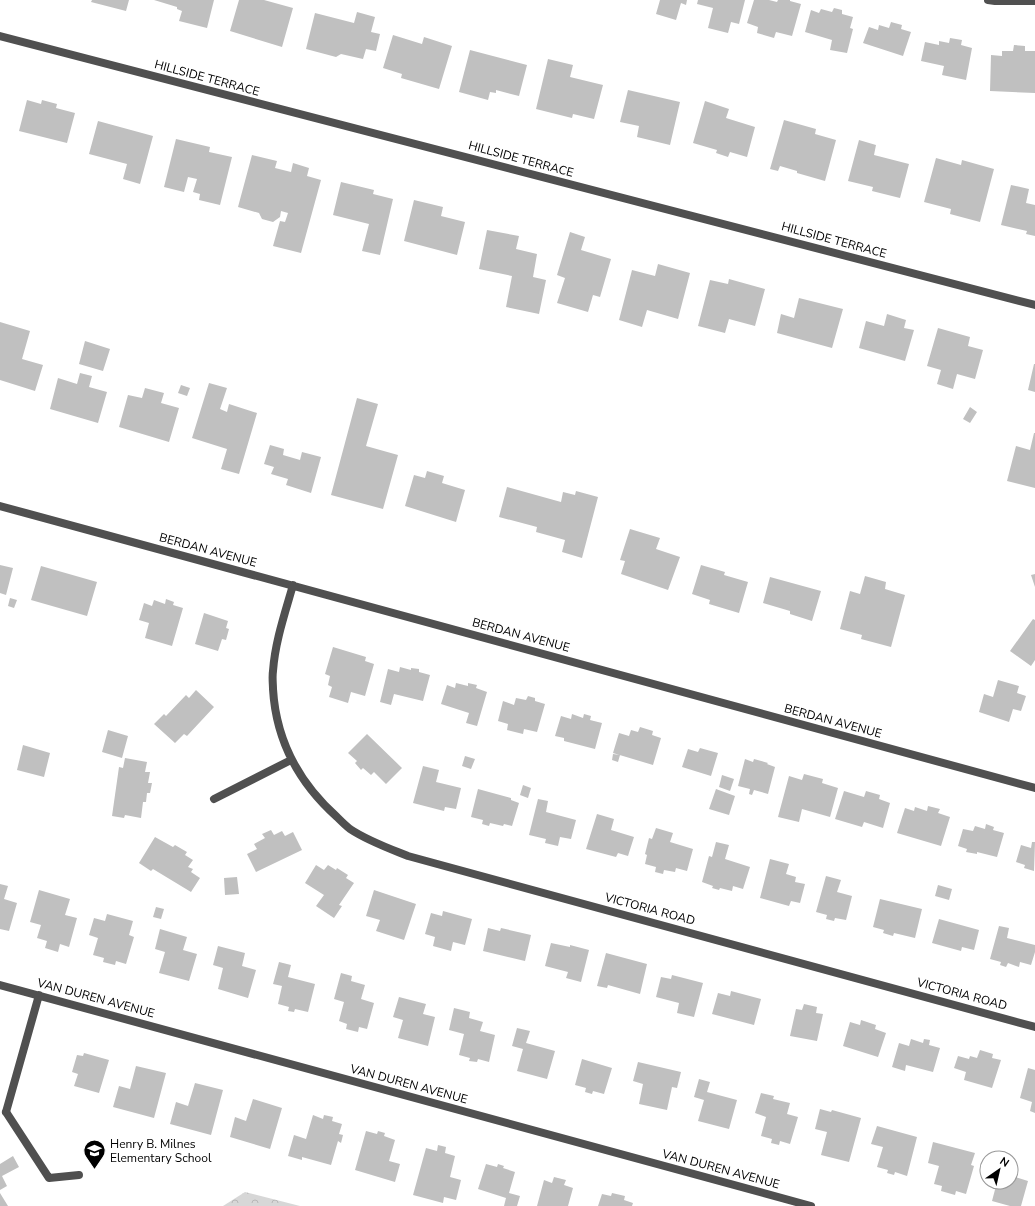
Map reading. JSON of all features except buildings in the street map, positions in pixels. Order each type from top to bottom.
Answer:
[{"type":"street","points":[[988,0],[1035,1]]},
{"type":"street","name":"HILLSIDE TERRACE","points":[[0,36],[1035,305]]},
{"type":"street","name":"BERDAN AVENUE","points":[[0,506],[1035,788]]},
{"type":"street","name":"VICTORIA ROAD","points":[[293,585],[278,639],[272,672],[274,702],[280,732],[291,760],[310,789],[327,808],[350,829],[385,848],[423,860],[1035,1027]]},
{"type":"street","points":[[214,799],[291,760]]},
{"type":"street","name":"VAN DUREN AVENUE","points":[[0,985],[811,1206]]},
{"type":"street","points":[[39,995],[6,1112],[49,1178],[79,1175]]},
{"type":"green space","points":[[245,1192],[300,1206],[223,1206]]},
{"type":"place","name":"Henry B. Milnes Elementary School","points":[[94,1170]]}]
